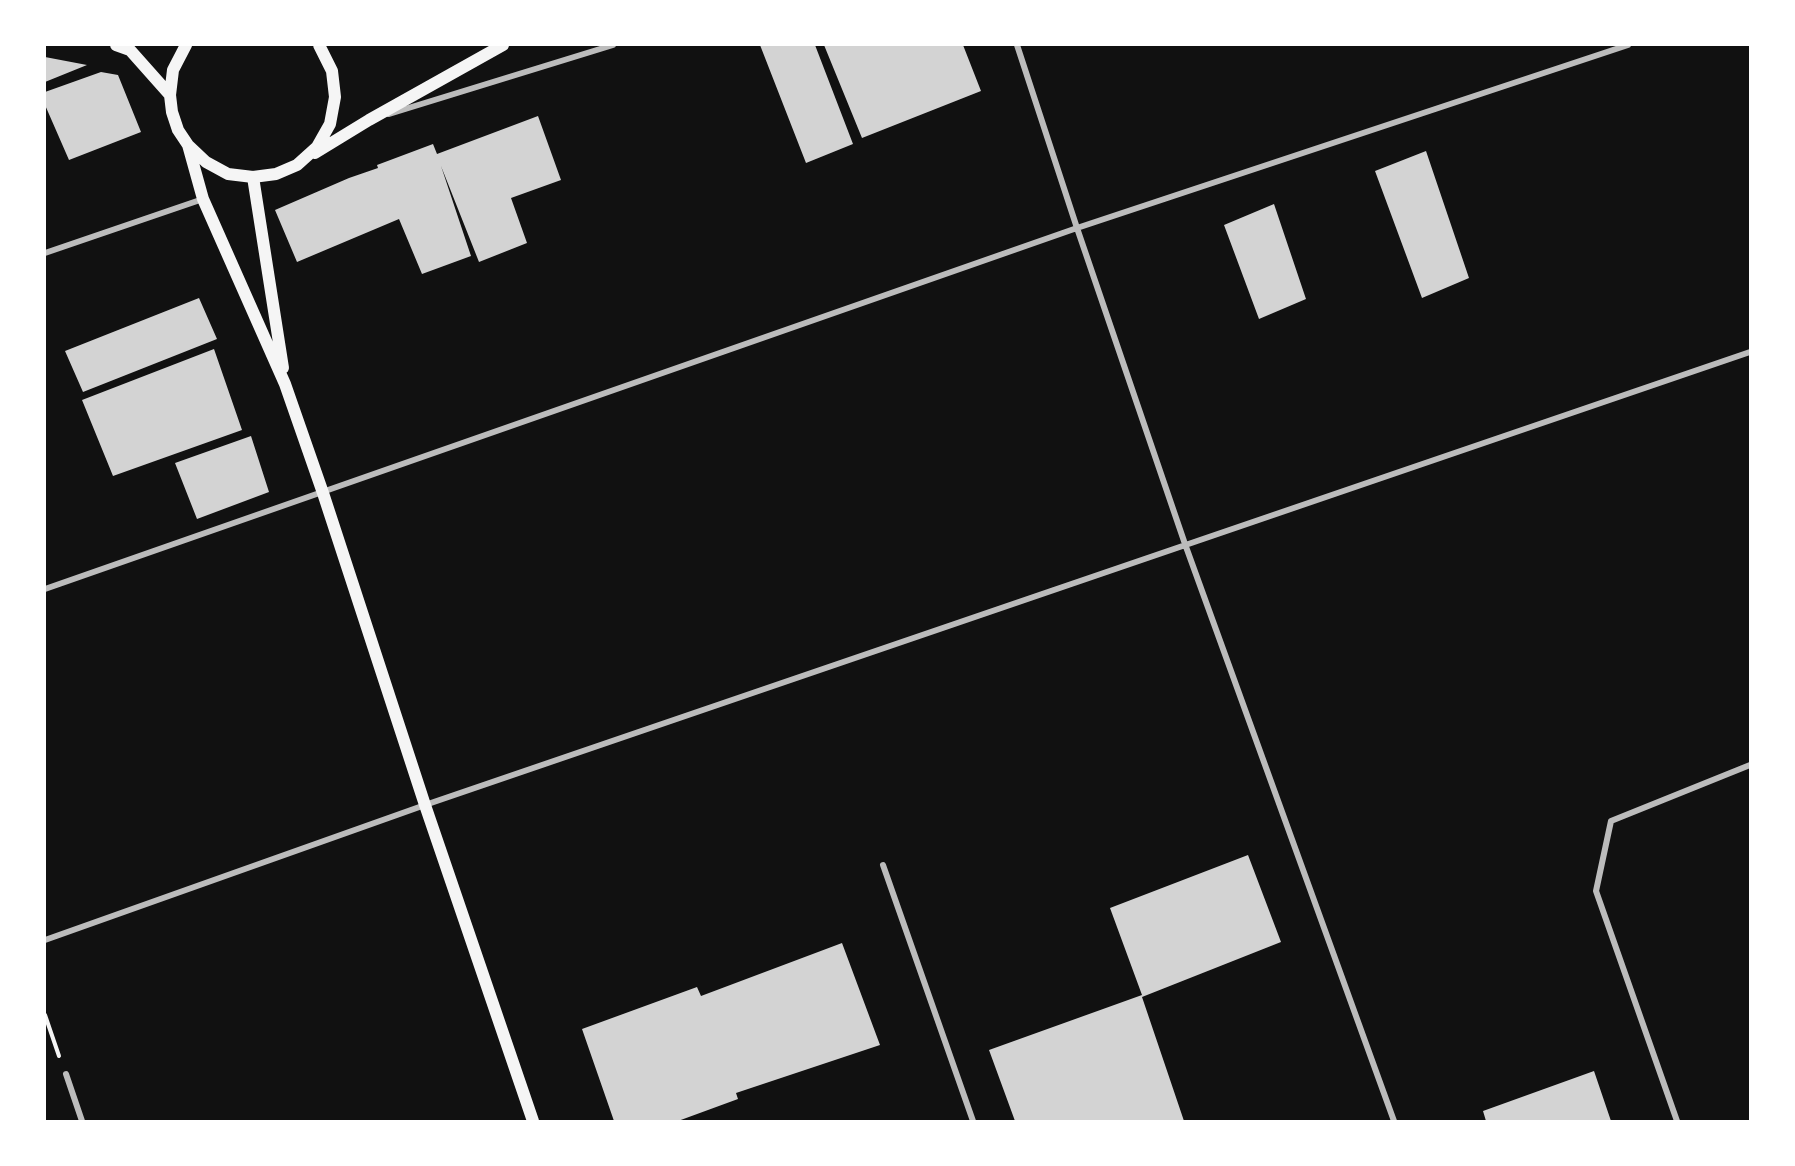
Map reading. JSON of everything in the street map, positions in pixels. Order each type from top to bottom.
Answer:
[{"type":"main road","points":[[116,45],[130,50],[170,95]]},
{"type":"main road","points":[[186,45],[173,70],[170,95],[172,112],[178,130],[188,145],[206,162],[228,174],[253,177],[276,174],[297,165],[369,120],[503,45]]},
{"type":"main road","points":[[297,165],[317,147],[330,124],[334,106],[332,71],[319,45]]},
{"type":"main road","points":[[188,145],[203,199],[285,384],[533,1121]]},
{"type":"main road","points":[[253,177],[285,384]]},
{"type":"street","points":[[369,120],[613,45]]},
{"type":"street","points":[[1017,45],[1185,544],[1394,1121]]},
{"type":"street","points":[[45,589],[1077,228],[1628,45]]},
{"type":"street","points":[[45,253],[203,199]]},
{"type":"street","points":[[45,940],[425,805],[1750,352]]},
{"type":"street","points":[[1677,1121],[1596,891],[1611,821],[1750,765]]},
{"type":"street","points":[[883,865],[973,1121]]},
{"type":"street","points":[[66,1074],[82,1121]]},
{"type":"path","points":[[45,1015],[66,1074]]},
{"type":"building","points":[[760,45],[815,45],[853,144],[806,163]]},
{"type":"building","points":[[824,45],[963,45],[981,91],[862,138]]},
{"type":"building","points":[[45,57],[87,65],[45,82]]},
{"type":"building","points":[[101,72],[118,75],[141,132],[69,160],[45,105],[45,92]]},
{"type":"building","points":[[538,116],[561,180],[511,198],[527,243],[479,262],[441,166],[471,256],[422,274],[399,219],[297,262],[275,210],[378,168],[377,165],[433,144],[437,154]]},
{"type":"building","points":[[1426,151],[1469,278],[1422,298],[1375,171]]},
{"type":"building","points":[[1274,204],[1306,299],[1259,319],[1224,225]]},
{"type":"building","points":[[199,298],[217,339],[83,392],[65,351]]},
{"type":"building","points":[[214,349],[242,430],[113,476],[82,400]]},
{"type":"building","points":[[251,436],[269,492],[197,519],[175,463]]},
{"type":"building","points":[[1248,855],[1281,942],[1142,997],[1184,1121],[1015,1121],[989,1050],[1142,995],[1110,908]]},
{"type":"building","points":[[842,943],[880,1045],[736,1093],[738,1099],[678,1121],[614,1121],[582,1029],[697,987],[701,996]]},
{"type":"building","points":[[1594,1071],[1611,1121],[1486,1121],[1483,1111]]}]
